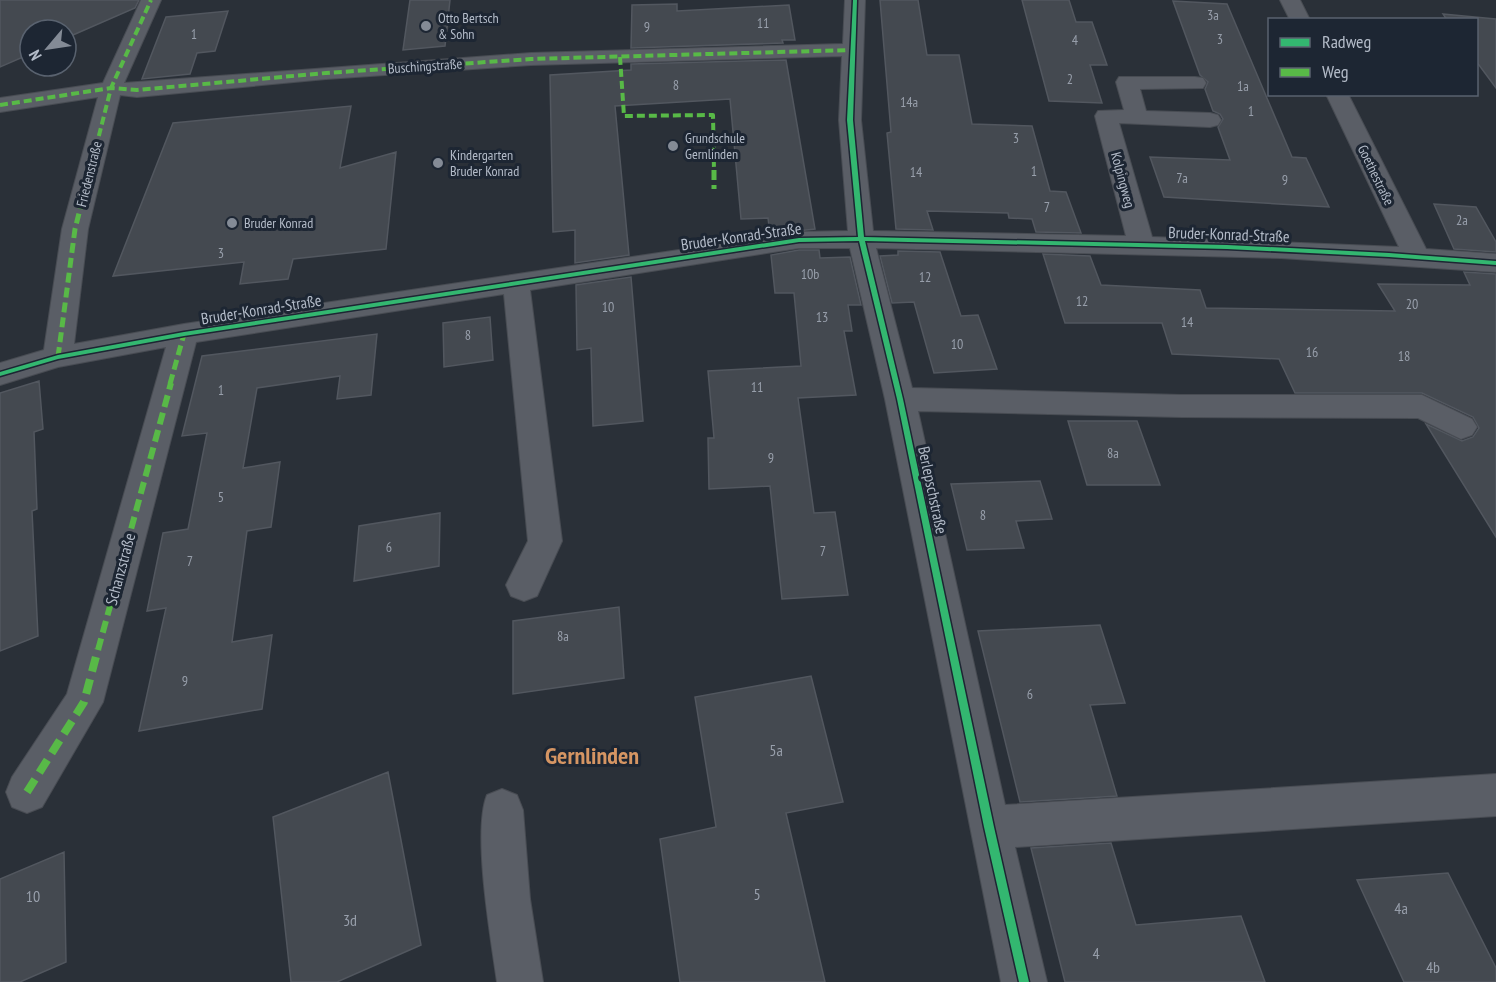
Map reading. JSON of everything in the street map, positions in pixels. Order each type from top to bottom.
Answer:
[{"type":"street","name":"Friedenstraße","points":[[58,357],[75,229],[111,88],[151,0]]},
{"type":"street","name":"Berlepschstraße","points":[[855,0],[850,120],[861,238],[900,399],[989,827],[1024,982]]},
{"type":"street","points":[[1290,0],[1299,18]]},
{"type":"street","name":"Buschingstraße","points":[[0,105],[111,88],[136,90],[326,73],[531,59],[852,50]]},
{"type":"street","points":[[1195,83],[1127,82],[1137,117],[1210,120]]},
{"type":"street","name":"Goethestraße","points":[[1337,96],[1416,256]]},
{"type":"street","name":"Kolpingweg","points":[[1137,117],[1106,116],[1141,244]]},
{"type":"street","name":"Bruder-Konrad-Straße","points":[[0,374],[58,357],[184,334],[799,240],[861,238],[1141,244],[1416,256],[1496,263]]},
{"type":"street","points":[[516,283],[545,541],[524,585]]},
{"type":"street","name":"Schanzstraße","points":[[27,792],[84,702],[184,334]]},
{"type":"street","points":[[900,399],[1181,406],[1422,407],[1461,427]]},
{"type":"street","points":[[989,827],[1496,795]]},
{"type":"street","points":[[502,810],[508,899],[520,982]]},
{"type":"building","points":[[0,0],[139,0],[135,8],[78,33],[78,18],[18,18],[18,59],[0,67]]},
{"type":"building","points":[[410,0],[450,0],[445,46],[403,50]]},
{"type":"building","points":[[880,0],[918,0],[927,55],[959,55],[972,124],[1032,126],[1050,191],[1066,192],[1081,233],[1036,232],[1032,219],[1009,218],[1008,213],[927,211],[933,230],[896,229],[887,133],[891,132]]},
{"type":"building","points":[[1022,0],[1069,0],[1076,22],[1092,22],[1107,65],[1090,65],[1102,103],[1049,101]]},
{"type":"building","points":[[1173,1],[1227,4],[1292,157],[1306,158],[1329,207],[1164,197],[1150,157],[1230,160],[1218,127],[1223,119],[1220,114],[1213,111],[1205,89],[1208,82],[1200,75]]},
{"type":"building","points":[[677,4],[677,11],[789,5],[795,40],[782,40],[783,43],[631,48],[632,5]]},
{"type":"building","points":[[228,11],[215,51],[197,53],[190,74],[142,79],[166,17]]},
{"type":"building","points":[[1443,14],[1496,19],[1496,88],[1478,64],[1478,18],[1446,18]]},
{"type":"building","points":[[786,60],[815,229],[770,234],[768,218],[741,219],[730,99],[615,106],[629,255],[575,263],[575,230],[553,232],[550,75],[631,70],[631,64]]},
{"type":"building","points":[[351,106],[340,168],[396,152],[386,249],[293,259],[288,279],[240,284],[244,262],[113,276],[173,123]]},
{"type":"building","points":[[1434,204],[1476,207],[1496,242],[1496,252],[1454,249]]},
{"type":"building","points":[[799,250],[819,250],[820,258],[850,257],[861,305],[848,305],[852,331],[844,331],[856,395],[798,398],[814,513],[835,512],[848,595],[782,599],[770,486],[709,489],[708,438],[714,438],[708,371],[801,366],[794,293],[775,293],[771,255]]},
{"type":"building","points":[[898,251],[940,252],[961,316],[978,315],[997,369],[934,373],[914,302],[892,303],[880,256],[898,255]]},
{"type":"building","points":[[1043,254],[1090,256],[1101,285],[1200,290],[1206,308],[1395,311],[1378,284],[1470,285],[1464,272],[1496,274],[1496,537],[1426,424],[1462,441],[1473,437],[1479,428],[1473,417],[1422,393],[1295,393],[1279,359],[1172,354],[1162,323],[1065,323]]},
{"type":"building","points":[[631,277],[643,421],[593,426],[591,348],[577,350],[576,285]]},
{"type":"building","points":[[490,317],[493,360],[444,367],[443,323]]},
{"type":"building","points":[[377,334],[371,395],[337,399],[340,376],[257,388],[243,468],[280,462],[271,527],[247,531],[232,642],[272,635],[262,709],[139,731],[166,608],[147,611],[163,533],[188,529],[207,433],[182,436],[202,356]]},
{"type":"building","points":[[39,381],[43,429],[34,432],[37,509],[32,511],[38,636],[0,651],[0,393]]},
{"type":"building","points":[[1068,421],[1137,421],[1160,485],[1087,485]]},
{"type":"building","points":[[1040,481],[1052,519],[1016,521],[1024,548],[967,550],[951,484]]},
{"type":"building","points":[[440,513],[439,566],[354,581],[359,526]]},
{"type":"building","points":[[619,607],[624,678],[513,694],[513,621]]},
{"type":"building","points":[[1100,625],[1125,703],[1090,705],[1117,796],[1020,802],[978,631]]},
{"type":"building","points":[[811,676],[843,802],[786,813],[825,982],[680,982],[660,839],[716,827],[695,697]]},
{"type":"building","points":[[388,772],[421,945],[337,982],[291,982],[273,817]]},
{"type":"building","points":[[1111,843],[1136,925],[1241,916],[1265,982],[1065,982],[1031,848]]},
{"type":"building","points":[[64,852],[66,962],[20,982],[0,982],[0,879]]},
{"type":"building","points":[[1448,873],[1496,968],[1496,982],[1404,982],[1357,880]]},
{"type":"marked path","points":[[58,357],[75,229],[111,88],[151,0]]},
{"type":"marked path","points":[[0,105],[111,88],[137,90],[326,73],[531,59],[852,50]]},
{"type":"marked path","points":[[620,57],[624,116],[713,115],[714,189]]},
{"type":"marked path","points":[[27,792],[84,702],[184,334]]},
{"type":"cycle path","points":[[855,0],[850,120],[861,238],[900,399],[989,827],[1024,982]]},
{"type":"cycle path","points":[[0,374],[58,357],[184,334],[799,240],[932,240],[1227,247],[1496,263]]},
{"type":"place","name":"Otto Bertsch & Sohn","points":[[426,26]]},
{"type":"place","name":"Grundschule Gernlinden","points":[[673,146]]},
{"type":"place","name":"Kindergarten Bruder Konrad","points":[[438,163]]},
{"type":"place","name":"Bruder Konrad","points":[[232,223]]},
{"type":"district","name":"Gernlinden","points":[[592,756]]}]
